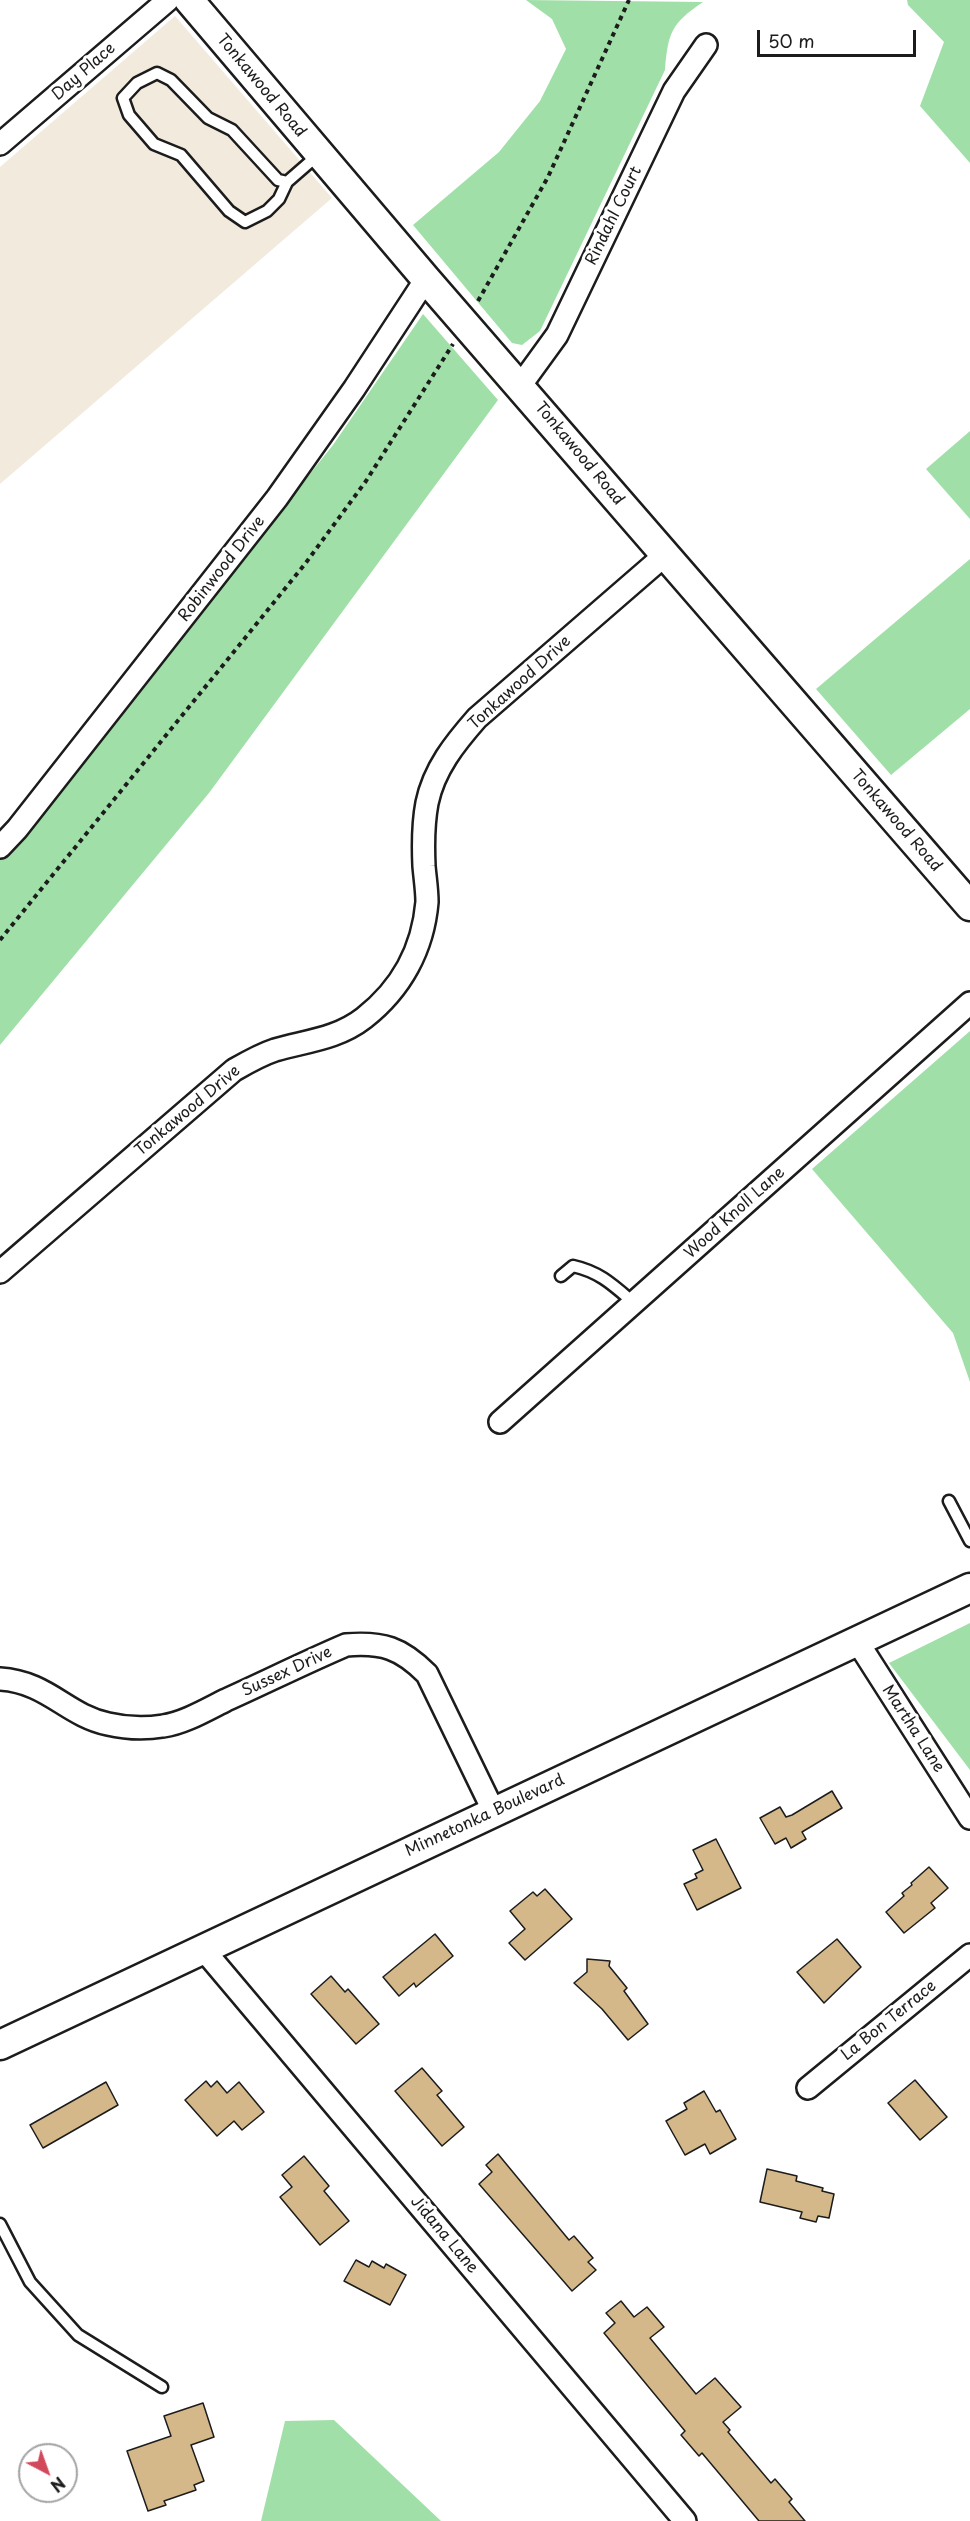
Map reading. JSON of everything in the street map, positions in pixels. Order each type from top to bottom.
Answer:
[{"type":"street","name":"Day Place","points":[[0,144],[168,0]]},
{"type":"street","name":"Tonkawood Road","points":[[189,0],[318,154],[970,906]]},
{"type":"street","name":"Rindahl Court","points":[[520,386],[557,335],[674,91],[706,45]]},
{"type":"street","name":"Robinwood Drive","points":[[0,847],[277,498],[354,389],[426,279]]},
{"type":"street","name":"Tonkawood Drive","points":[[0,1272],[234,1070],[254,1058],[275,1050],[332,1037],[362,1019],[388,997],[409,968],[422,936],[427,901],[423,833],[428,800],[439,769],[456,742],[477,718],[665,555]]},
{"type":"street","name":"Wood Knoll Lane","points":[[500,1422],[970,1003]]},
{"type":"street","name":"Minnetonka Boulevard","points":[[0,2045],[970,1588]]},
{"type":"street","name":"Martha Lane","points":[[857,1641],[970,1818]]},
{"type":"street","name":"Sussex Drive","points":[[0,1679],[21,1681],[40,1688],[81,1715],[107,1724],[135,1728],[164,1726],[191,1717],[346,1644],[368,1643],[392,1647],[411,1658],[427,1674],[494,1812]]},
{"type":"street","name":"Jidana Lane","points":[[203,1949],[685,2521]]},
{"type":"street","name":"La Bon Terrace","points":[[808,2088],[970,1955]]},
{"type":"lane","points":[[287,182],[278,180],[232,130],[208,118],[171,80],[157,73],[137,83],[123,99],[129,115],[154,144],[181,154],[229,211],[245,222],[267,211],[279,199],[287,182],[318,154]]},
{"type":"lane","points":[[561,1276],[573,1266],[591,1270],[606,1279],[634,1303]]},
{"type":"lane","points":[[949,1501],[970,1541]]},
{"type":"lane","points":[[0,2224],[30,2282],[78,2335],[162,2387]]},
{"type":"path","points":[[0,940],[305,564],[366,481],[465,323],[548,177],[629,0]]},
{"type":"shaded area","points":[[175,16],[332,198],[0,484],[0,167]]},
{"type":"green space","points":[[526,0],[703,2],[684,16],[670,37],[665,70],[540,331],[522,345],[512,343],[413,225],[499,152],[540,101],[566,49],[552,19]]},
{"type":"green space","points":[[907,0],[970,0],[970,163],[920,106],[944,42],[908,5]]},
{"type":"green space","points":[[423,314],[498,400],[209,793],[0,1045],[0,860],[333,445]]},
{"type":"green space","points":[[970,431],[970,519],[926,469]]},
{"type":"green space","points":[[970,559],[970,709],[891,775],[816,689]]},
{"type":"green space","points":[[970,1031],[970,1382],[953,1333],[812,1169]]},
{"type":"green space","points":[[970,1623],[970,1770],[889,1663]]},
{"type":"green space","points":[[334,2420],[441,2521],[261,2521],[285,2421]]},
{"type":"building","points":[[832,1791],[842,1808],[802,1832],[806,1839],[791,1848],[786,1838],[775,1844],[760,1818],[780,1807],[786,1817],[792,1815]]},
{"type":"building","points":[[716,1839],[741,1888],[697,1910],[684,1884],[697,1878],[695,1874],[703,1870],[693,1850]]},
{"type":"building","points":[[929,1867],[948,1888],[931,1903],[935,1908],[904,1933],[886,1912],[904,1896],[902,1893],[912,1885],[911,1883]]},
{"type":"building","points":[[545,1889],[572,1919],[525,1960],[509,1943],[525,1929],[510,1911],[533,1892],[537,1896]]},
{"type":"building","points":[[435,1934],[453,1956],[416,1987],[414,1983],[399,1996],[383,1977]]},
{"type":"building","points":[[837,1939],[861,1967],[824,2003],[797,1972]]},
{"type":"building","points":[[587,1959],[610,1961],[609,1966],[627,1988],[624,1991],[648,2024],[628,2040],[602,2009],[574,1983],[587,1972]]},
{"type":"building","points":[[331,1976],[345,1992],[348,1989],[379,2024],[356,2044],[311,1994]]},
{"type":"building","points":[[422,2068],[442,2091],[437,2095],[464,2127],[442,2146],[395,2091]]},
{"type":"building","points":[[915,2080],[947,2117],[920,2140],[888,2103]]},
{"type":"building","points":[[206,2081],[211,2087],[217,2081],[227,2093],[239,2082],[264,2112],[242,2130],[234,2121],[217,2136],[185,2100]]},
{"type":"building","points":[[106,2082],[118,2105],[43,2148],[30,2125]]},
{"type":"building","points":[[704,2091],[716,2112],[720,2110],[736,2139],[710,2154],[705,2144],[685,2155],[666,2121],[687,2109],[684,2103]]},
{"type":"building","points":[[498,2154],[569,2240],[574,2236],[593,2258],[588,2262],[596,2270],[572,2291],[479,2184],[492,2172],[486,2165]]},
{"type":"building","points":[[304,2156],[329,2186],[324,2191],[349,2221],[320,2245],[280,2197],[292,2187],[282,2175]]},
{"type":"building","points":[[767,2169],[797,2176],[796,2181],[823,2188],[822,2191],[834,2194],[829,2218],[818,2216],[816,2222],[800,2218],[802,2212],[760,2202]]},
{"type":"building","points":[[356,2260],[369,2267],[372,2261],[384,2268],[386,2264],[406,2275],[390,2305],[344,2281]]},
{"type":"building","points":[[621,2301],[634,2317],[647,2307],[664,2327],[650,2338],[696,2394],[715,2378],[741,2407],[723,2422],[730,2430],[728,2432],[771,2483],[775,2479],[792,2499],[789,2502],[805,2521],[759,2521],[702,2453],[699,2456],[681,2435],[685,2431],[604,2333],[615,2323],[606,2313]]},
{"type":"building","points":[[203,2403],[214,2437],[191,2445],[204,2481],[194,2485],[196,2490],[164,2501],[166,2505],[148,2511],[127,2451],[171,2436],[164,2416]]}]
